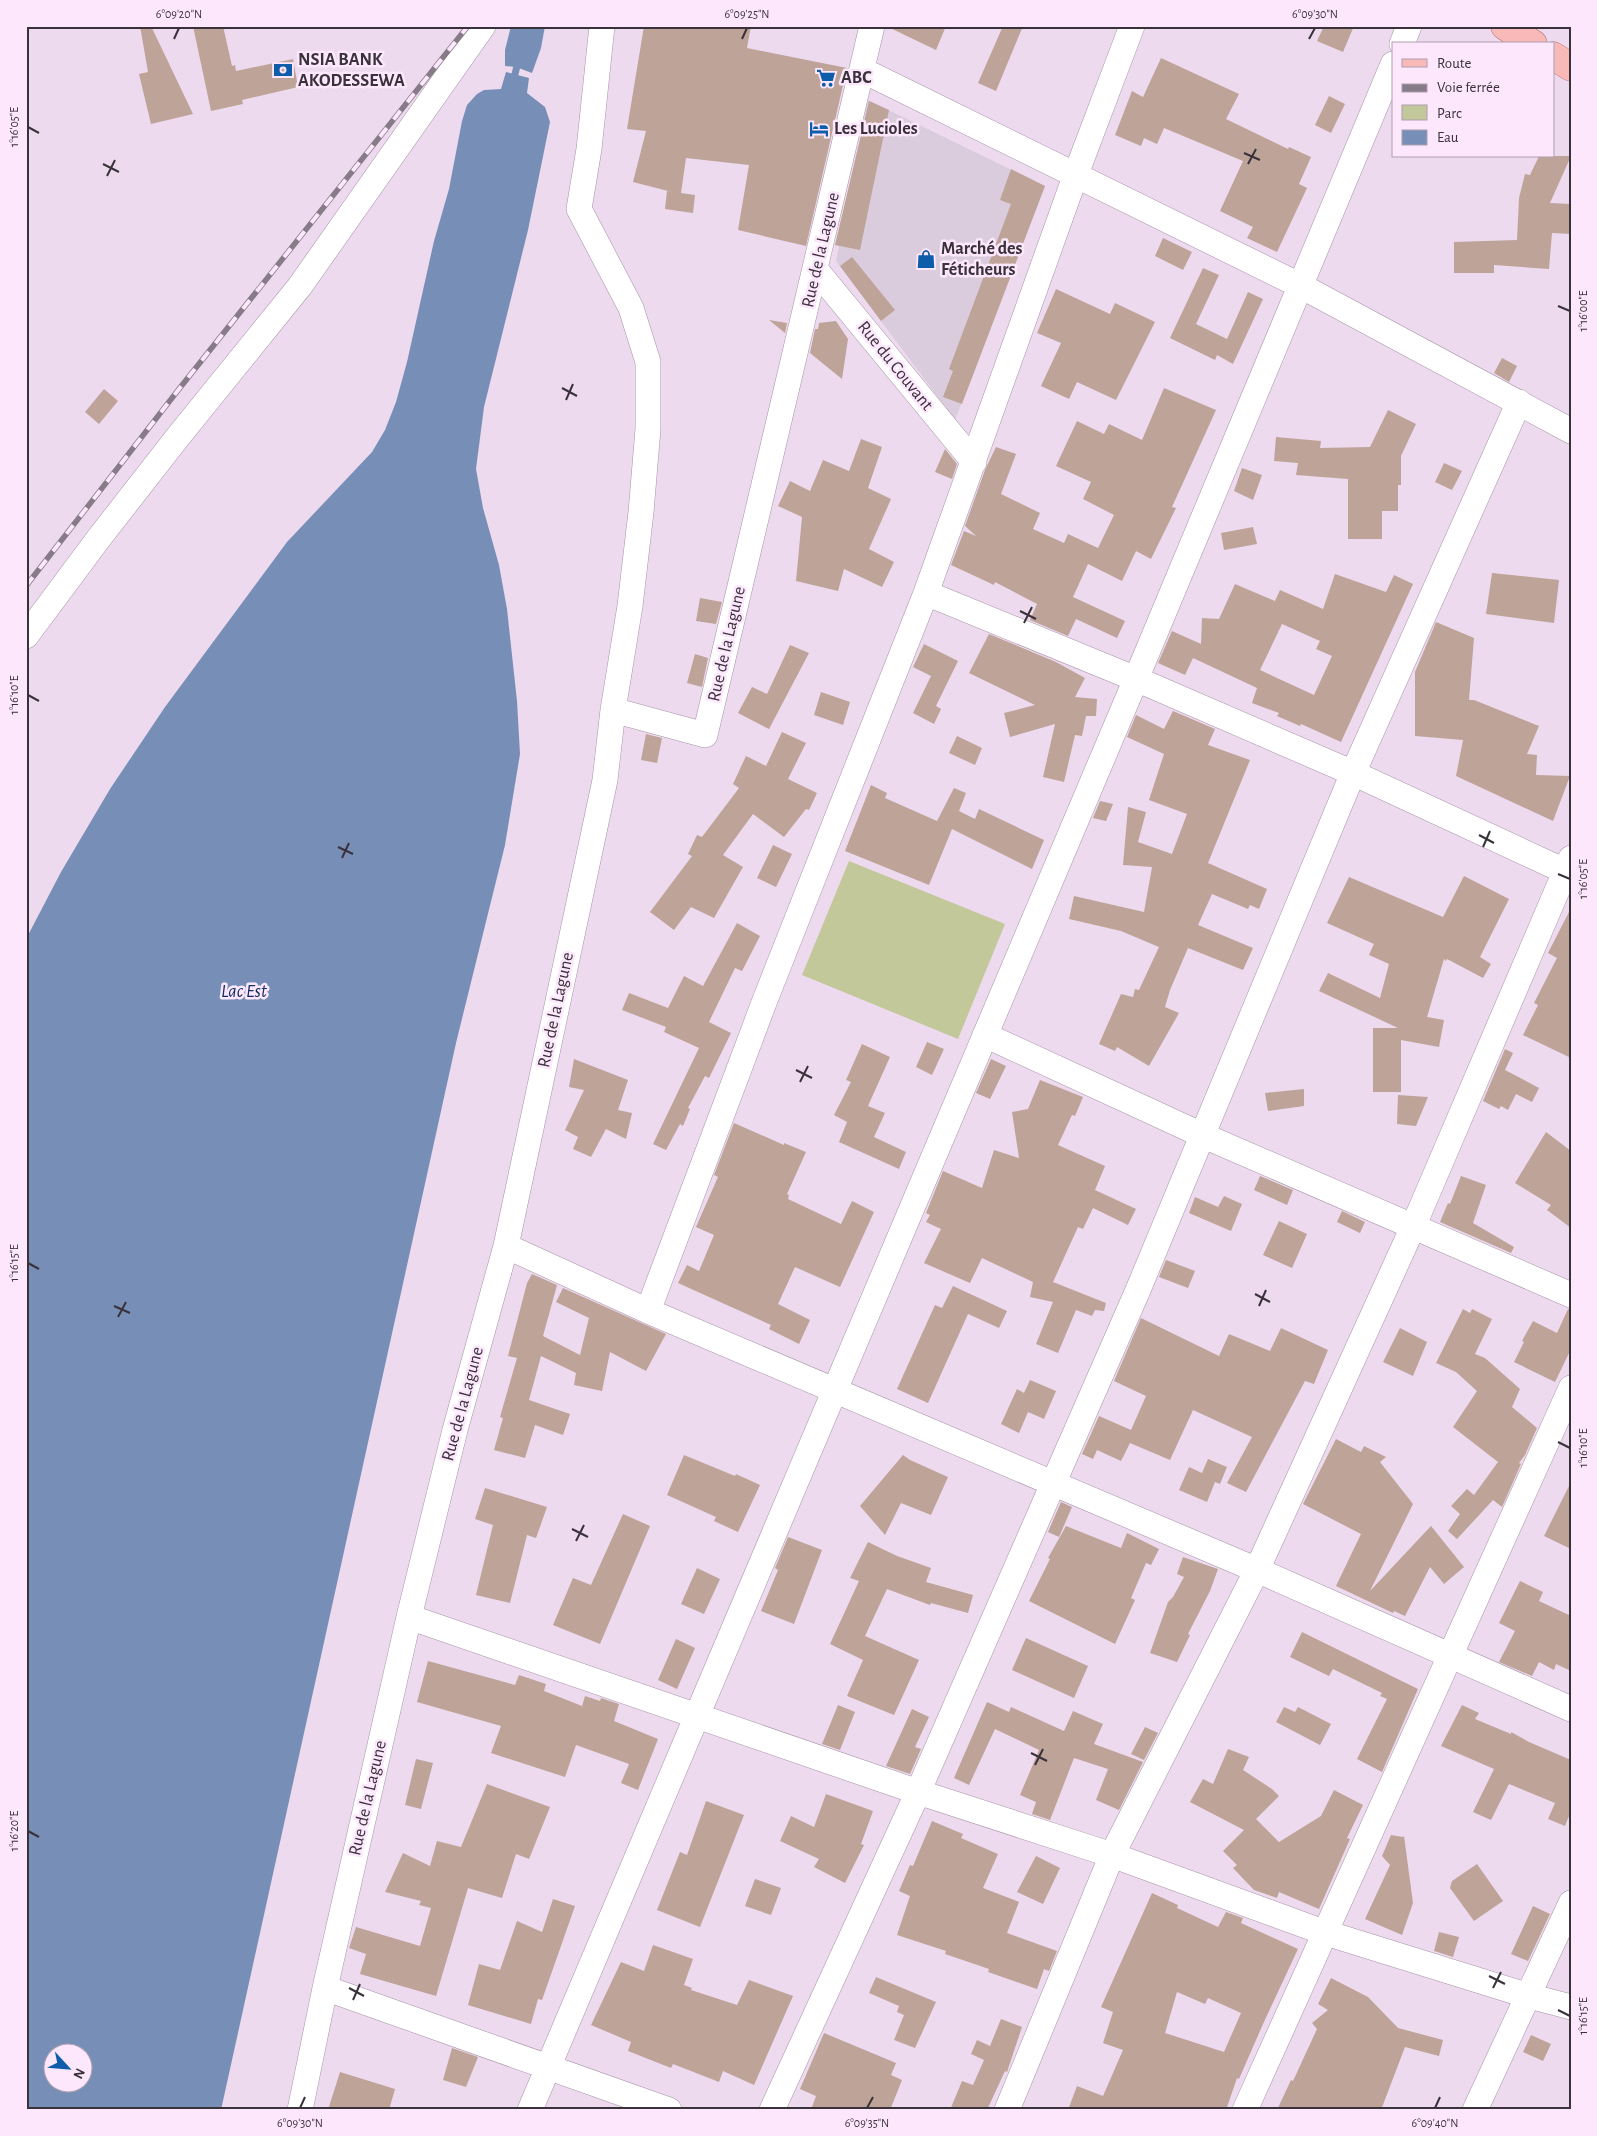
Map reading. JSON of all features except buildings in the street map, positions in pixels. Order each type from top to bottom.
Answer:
[{"type":"main road","points":[[1505,26],[1530,42]]},
{"type":"main road","points":[[1554,57],[1571,67]]},
{"type":"street","points":[[26,636],[171,446],[300,286],[484,26]]},
{"type":"street","points":[[602,26],[589,149],[579,208],[631,308],[648,362],[648,429],[641,512],[630,606],[613,710]]},
{"type":"street","name":"Rue de la Lagune","points":[[300,2110],[325,1988],[409,1617],[455,1430],[506,1246],[605,780],[613,710],[705,735],[872,26]]},
{"type":"street","points":[[648,1311],[764,1000],[926,593],[1076,174],[1132,26]]},
{"type":"street","points":[[1403,42],[1409,26]]},
{"type":"street","points":[[530,2110],[1136,679],[1392,66]]},
{"type":"street","points":[[862,70],[1301,286],[1571,430]]},
{"type":"street","name":"Rue du Couvant","points":[[816,270],[974,462]]},
{"type":"street","points":[[772,2110],[918,1792],[1138,1290],[1354,773],[1518,402]]},
{"type":"street","points":[[926,593],[1136,679],[1569,868],[1413,1227],[1257,1570],[1112,1855],[1007,2110]]},
{"type":"street","points":[[985,1035],[1202,1135],[1571,1295]]},
{"type":"street","points":[[506,1246],[648,1311],[1257,1570],[1571,1709]]},
{"type":"street","points":[[1245,2110],[1571,1388]]},
{"type":"street","points":[[409,1617],[918,1792],[1112,1855],[1324,1932],[1529,1996],[1571,2007]]},
{"type":"street","points":[[1475,2110],[1571,1902]]},
{"type":"street","points":[[325,1988],[669,2110]]},
{"type":"shaded area","name":"Marché des Féticheurs","points":[[868,100],[1045,186],[955,420],[836,261]]},
{"type":"green space","points":[[849,861],[1005,924],[958,1039],[802,975]]},
{"type":"water","points":[[511,26],[545,26],[541,48],[532,73],[516,67],[505,66],[505,50]]},
{"type":"water","name":"Lac Est","points":[[506,72],[529,78],[527,93],[545,107],[550,122],[528,230],[484,407],[476,469],[483,508],[499,565],[507,609],[517,701],[520,754],[505,845],[456,1043],[221,2110],[26,2110],[26,939],[61,872],[110,789],[165,707],[287,542],[372,452],[385,430],[396,402],[407,362],[434,241],[449,189],[462,121],[467,105],[477,94],[484,90],[501,89]]},
{"type":"waterway","points":[[515,74],[519,58]]},
{"type":"railway","points":[[26,586],[179,389],[468,26]]},
{"type":"place","name":"NSIA BANK AKODESSEWA","points":[[283,70]]},
{"type":"place","name":"ABC","points":[[826,78]]},
{"type":"place","name":"Les Lucioles","points":[[819,129]]},
{"type":"place","name":"Marché des Féticheurs","points":[[926,259]]}]
